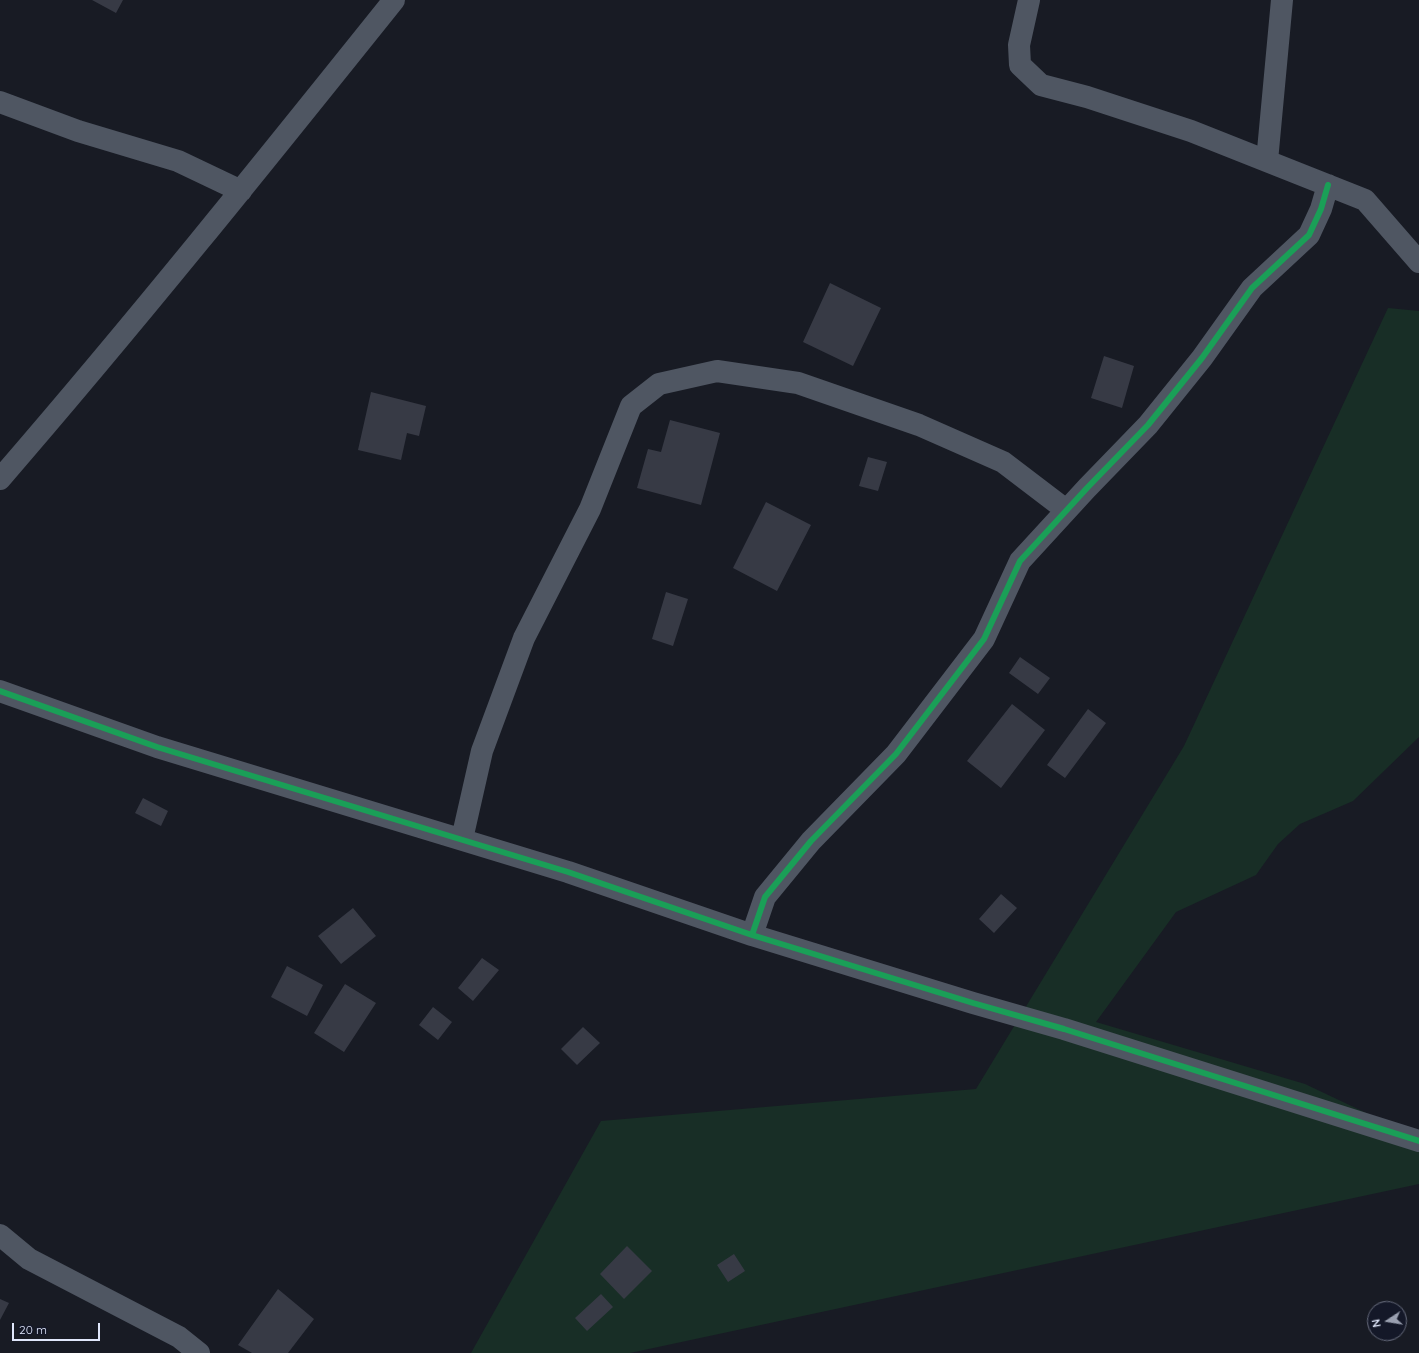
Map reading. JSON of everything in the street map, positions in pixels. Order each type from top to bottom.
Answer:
[{"type":"street","points":[[0,479],[58,412],[241,191],[394,0]]},
{"type":"street","points":[[1029,0],[1018,45],[1020,65],[1041,85],[1088,96],[1192,131],[1365,200],[1419,262]]},
{"type":"street","points":[[1267,161],[1282,0]]},
{"type":"street","points":[[0,102],[78,131],[178,161],[241,191]]},
{"type":"street","points":[[752,935],[765,897],[810,841],[896,754],[984,639],[1020,562],[1066,510],[1148,425],[1202,358],[1252,288],[1309,236],[1321,209],[1328,185]]},
{"type":"street","points":[[462,839],[482,751],[524,638],[590,509],[631,406],[659,384],[717,371],[798,384],[919,425],[1003,462],[1066,510]]},
{"type":"street","points":[[0,691],[157,747],[568,872],[752,935],[973,1003],[1064,1029],[1419,1141]]},
{"type":"street","points":[[0,1235],[28,1259],[179,1337],[199,1353]]},
{"type":"green space","points":[[1388,308],[1419,311],[1419,737],[1353,801],[1300,824],[1278,844],[1256,875],[1176,912],[1096,1022],[1305,1084],[1419,1138],[1419,1184],[630,1353],[471,1353],[601,1121],[976,1089],[1184,746]]},
{"type":"building","points":[[92,0],[123,0],[116,13]]},
{"type":"building","points":[[830,283],[881,308],[853,366],[803,342]]},
{"type":"building","points":[[1104,356],[1134,366],[1122,408],[1091,398]]},
{"type":"building","points":[[371,392],[426,406],[419,436],[407,433],[401,460],[358,450]]},
{"type":"building","points":[[670,420],[720,433],[701,505],[637,488],[648,449],[661,452]]},
{"type":"building","points":[[868,457],[887,462],[878,491],[859,486]]},
{"type":"building","points":[[766,502],[811,525],[777,591],[733,568]]},
{"type":"building","points":[[666,592],[688,599],[673,646],[652,639]]},
{"type":"building","points":[[1020,657],[1050,678],[1038,694],[1009,673]]},
{"type":"building","points":[[1012,704],[1045,730],[1001,788],[967,761]]},
{"type":"building","points":[[1088,709],[1106,723],[1065,778],[1047,765]]},
{"type":"building","points":[[143,798],[168,811],[161,826],[135,813]]},
{"type":"building","points":[[1001,894],[1017,908],[994,933],[979,919]]},
{"type":"building","points":[[353,908],[376,936],[341,964],[318,936]]},
{"type":"building","points":[[482,958],[499,970],[473,1001],[458,988]]},
{"type":"building","points":[[287,966],[323,985],[307,1016],[271,997]]},
{"type":"building","points":[[345,984],[376,1003],[344,1052],[314,1033]]},
{"type":"building","points":[[433,1007],[452,1022],[438,1040],[419,1025]]},
{"type":"building","points":[[583,1027],[600,1043],[577,1065],[561,1049]]},
{"type":"building","points":[[627,1246],[652,1271],[624,1299],[600,1274]]},
{"type":"building","points":[[734,1254],[745,1271],[728,1282],[717,1265]]},
{"type":"building","points":[[278,1289],[314,1319],[288,1353],[252,1353],[238,1345]]},
{"type":"building","points":[[601,1294],[613,1307],[587,1331],[575,1318]]},
{"type":"building","points":[[0,1299],[9,1303],[0,1320]]},
{"type":"cycle path","points":[[752,935],[765,897],[811,841],[896,754],[984,639],[1020,561],[1087,488],[1148,425],[1202,358],[1252,288],[1309,235],[1321,209],[1328,185]]},
{"type":"cycle path","points":[[0,691],[157,747],[568,872],[752,935],[973,1003],[1064,1029],[1419,1141]]}]
